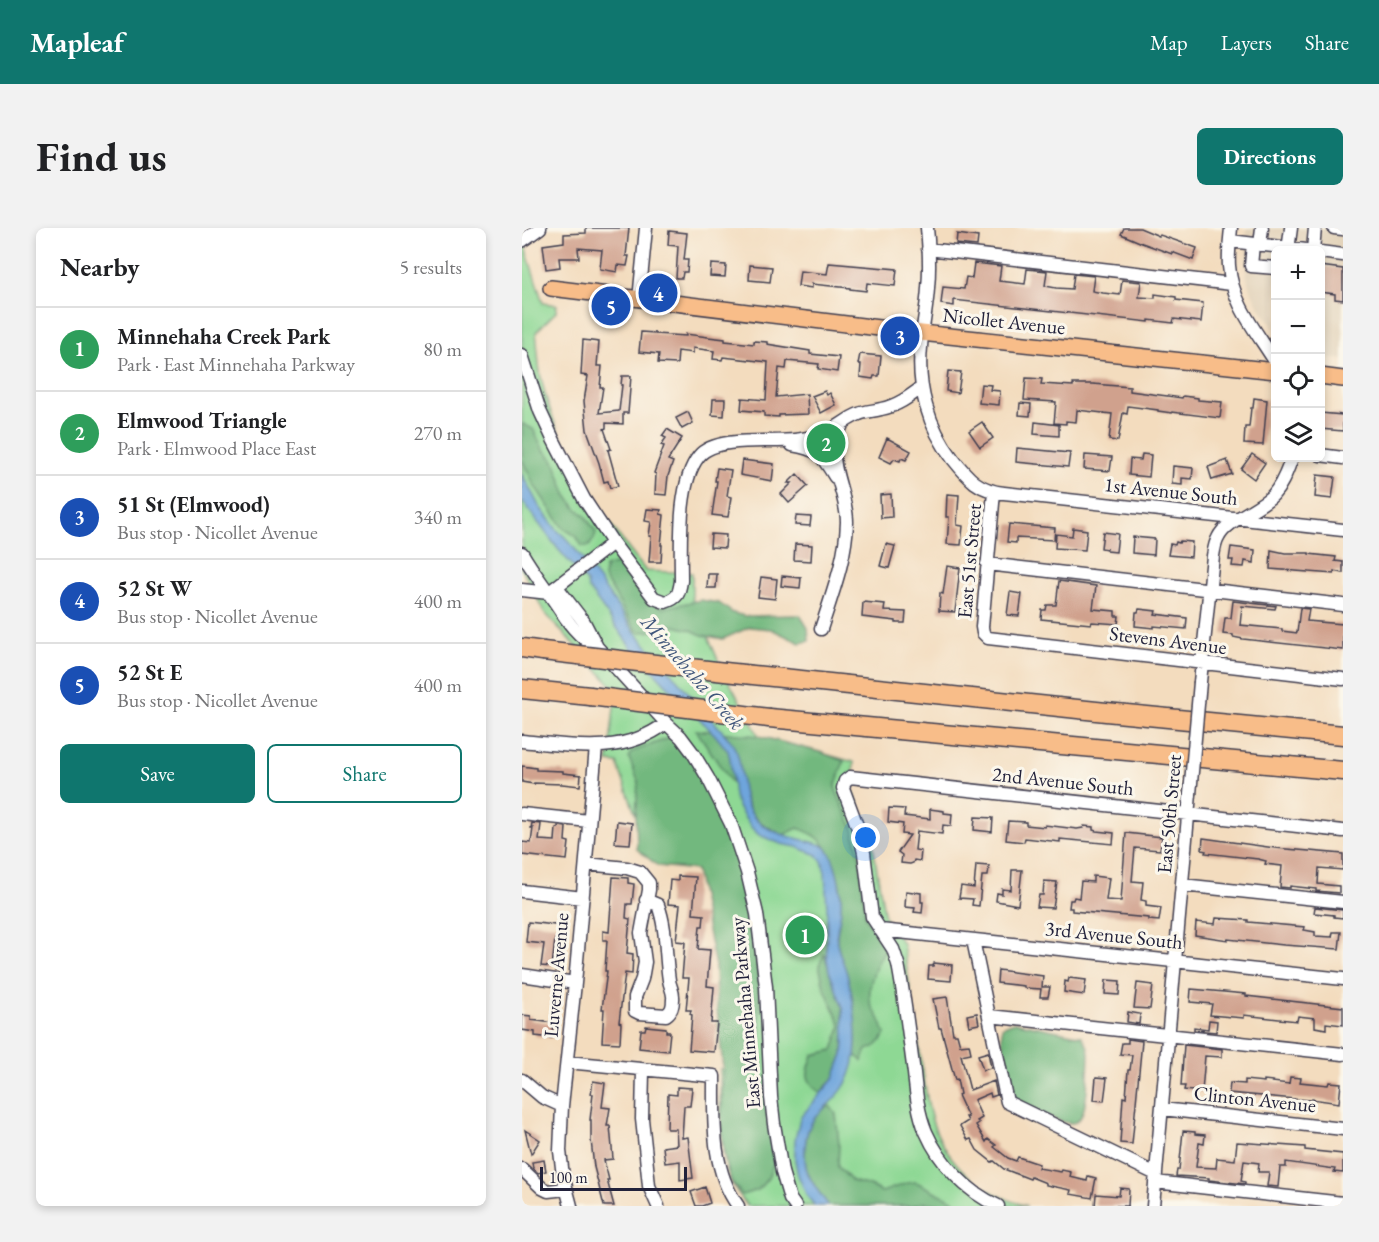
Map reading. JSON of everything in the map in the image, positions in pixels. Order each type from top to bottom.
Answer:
[{"type":"highway","points":[[522,648],[725,672],[1343,735]]},
{"type":"highway","points":[[522,689],[769,718],[1343,771]]},
{"type":"main road","name":"Nicollet Avenue","points":[[551,288],[922,333],[1271,371]]},
{"type":"main road","points":[[1325,377],[1343,379]]},
{"type":"street","points":[[522,241],[540,228]]},
{"type":"street","points":[[639,300],[646,228]]},
{"type":"street","name":"East 51st Street","points":[[927,228],[928,288],[922,333],[921,388],[934,430],[947,452],[963,472],[983,489],[994,492],[982,627],[983,633],[988,638]]},
{"type":"street","points":[[1230,228],[1229,267],[1232,284],[1249,323],[1271,356]]},
{"type":"street","points":[[1262,228],[1251,266],[1271,268]]},
{"type":"street","points":[[1289,246],[1291,228]]},
{"type":"street","points":[[1313,246],[1315,228]]},
{"type":"street","points":[[1334,228],[1343,229]]},
{"type":"street","points":[[1230,242],[1271,247]]},
{"type":"street","points":[[928,249],[1232,284]]},
{"type":"street","points":[[1325,253],[1343,255]]},
{"type":"street","points":[[522,355],[540,411],[584,499],[654,598],[665,602],[674,599],[679,592],[684,497],[690,472],[701,454],[733,443],[802,440],[815,437],[864,412],[883,409],[902,402],[921,388]]},
{"type":"street","points":[[821,629],[844,555],[846,507],[834,450],[843,423]]},
{"type":"street","points":[[769,441],[809,448],[824,457],[843,491]]},
{"type":"street","points":[[1325,456],[1343,458]]},
{"type":"street","name":"East 50th Street","points":[[1153,1206],[1213,556],[1218,537],[1223,530],[1261,505],[1273,494],[1283,481],[1290,462]]},
{"type":"street","name":"1st Avenue South","points":[[994,492],[1343,530]]},
{"type":"street","points":[[522,590],[553,590],[613,543]]},
{"type":"street","name":"East Minnehaha Parkway","points":[[522,553],[534,574],[584,621],[597,647],[681,737],[705,771],[731,824],[747,872],[757,914],[768,1012],[771,1097],[786,1188],[795,1206]]},
{"type":"street","points":[[987,564],[1343,605]]},
{"type":"street","name":"Stevens Avenue","points":[[988,638],[1343,679]]},
{"type":"street","points":[[522,741],[596,747],[622,744],[650,734],[666,723]]},
{"type":"street","name":"Luverne Avenue","points":[[571,1206],[560,1152],[562,1106],[596,747]]},
{"type":"street","name":"2nd Avenue South","points":[[880,930],[872,917],[859,831],[843,788],[845,781],[850,777],[1343,831]]},
{"type":"street","points":[[522,814],[589,821]]},
{"type":"street","points":[[586,864],[627,868],[640,872],[648,883],[649,890],[646,900],[641,933],[645,962],[635,997],[635,1011],[666,1015],[672,1008],[674,995],[669,981],[663,919],[658,905],[646,900]]},
{"type":"street","points":[[1182,885],[1343,902]]},
{"type":"street","points":[[522,891],[583,898]]},
{"type":"street","points":[[880,930],[893,949],[898,964],[918,1106],[925,1130],[936,1152],[951,1171],[969,1188],[998,1206]]},
{"type":"street","name":"3rd Avenue South","points":[[880,930],[1343,979]]},
{"type":"street","points":[[973,940],[1006,1102],[1155,1178],[1343,1203]]},
{"type":"street","points":[[522,975],[575,983]]},
{"type":"street","points":[[989,1016],[1343,1054]]},
{"type":"street","points":[[567,1062],[714,1076],[714,1118],[719,1164],[730,1194],[738,1206]]},
{"type":"street","points":[[643,1070],[642,1119],[649,1186],[658,1206]]},
{"type":"street","points":[[522,1080],[542,1097],[562,1106]]},
{"type":"street","name":"Clinton Avenue","points":[[1162,1109],[1343,1129]]},
{"type":"street","points":[[522,1169],[548,1191],[566,1189]]},
{"type":"shaded area","points":[[1246,228],[1343,228],[1343,360],[1325,358],[1325,246],[1271,246],[1271,323],[1249,287],[1246,272]]},
{"type":"green space","points":[[522,228],[527,253],[543,303],[557,305],[556,312],[536,332],[539,367],[548,405],[569,456],[612,527],[646,571],[692,573],[692,598],[721,667],[759,736],[854,762],[852,788],[873,846],[885,918],[903,944],[931,1118],[943,1145],[961,1169],[985,1188],[1027,1206],[747,1206],[731,1182],[724,1156],[721,1127],[720,1069],[727,1069],[719,966],[698,862],[651,858],[617,763],[608,762],[616,690],[544,612],[522,569]]},
{"type":"green space","points":[[523,424],[533,429],[543,449],[554,461],[566,494],[596,532],[589,546],[582,546],[576,536],[563,528],[534,485],[522,459]]},
{"type":"green space","points":[[615,564],[628,572],[653,603],[663,608],[701,600],[719,603],[733,613],[745,616],[800,615],[808,628],[809,641],[800,643],[771,629],[750,627],[723,639],[667,624],[656,631],[638,632],[604,578],[605,567]]},
{"type":"green space","points":[[696,730],[759,736],[820,752],[844,761],[835,787],[853,828],[860,859],[865,916],[885,949],[873,975],[870,997],[885,1034],[878,1044],[867,1050],[862,1061],[855,1055],[853,1001],[837,944],[841,911],[839,880],[825,845],[815,836],[798,828],[783,835],[757,820],[749,809],[743,792],[733,785]]},
{"type":"green space","points":[[675,736],[691,754],[726,822],[742,876],[752,925],[759,985],[760,1048],[774,1163],[768,1178],[758,1190],[742,1195],[731,1181],[725,1159],[721,1128],[723,1068],[715,966],[696,870],[658,866],[637,849],[638,781],[629,758],[631,752]]},
{"type":"green space","points":[[824,954],[843,1008],[844,1028],[843,1054],[834,1078],[820,1093],[809,1080],[809,1067],[813,1055],[833,1050],[841,1025],[824,987],[819,965]]},
{"type":"green space","points":[[1014,1022],[1082,1036],[1089,1053],[1088,1079],[1086,1101],[1080,1118],[1076,1122],[1066,1123],[1049,1117],[1024,1107],[1011,1097],[1011,1078],[1002,1040],[1002,1027]]},
{"type":"green space","points":[[830,1106],[836,1114],[839,1144],[838,1167],[852,1181],[882,1192],[916,1182],[964,1206],[925,1203],[913,1206],[829,1206],[810,1177],[806,1165],[805,1145],[815,1116]]},
{"type":"water","name":"Minnehaha Creek","points":[[522,474],[539,506],[599,580],[635,632],[730,740],[738,756],[746,803],[754,817],[764,826],[777,832],[825,847],[832,858],[838,875],[841,901],[837,943],[851,990],[856,1041],[848,1080],[839,1094],[814,1119],[806,1138],[805,1155],[809,1176],[829,1206],[815,1206],[807,1196],[798,1175],[795,1160],[795,1140],[800,1118],[834,1078],[843,1054],[843,1008],[827,960],[827,909],[825,872],[822,861],[817,855],[759,835],[750,826],[734,796],[728,751],[633,650],[588,588],[587,582],[558,549],[528,509],[522,500]]},
{"type":"building","points":[[586,228],[629,228],[627,266],[618,265],[617,272],[600,269],[602,250],[578,248],[579,258],[559,258],[560,267],[546,269],[543,245],[564,242],[564,234],[586,233]]},
{"type":"building","points":[[1124,228],[1140,228],[1197,248],[1193,260],[1121,234]]},
{"type":"building","points":[[669,231],[687,233],[684,260],[688,260],[687,272],[683,272],[682,278],[676,278],[678,246],[668,245]]},
{"type":"building","points":[[957,234],[978,237],[977,246],[956,244]]},
{"type":"building","points":[[829,263],[897,269],[895,286],[867,283],[866,291],[812,284],[812,288],[798,286],[800,271],[827,274]]},
{"type":"building","points":[[974,263],[1001,266],[999,281],[1025,284],[1027,269],[1047,271],[1045,286],[1056,288],[1072,289],[1074,274],[1094,276],[1092,291],[1103,293],[1120,295],[1122,280],[1141,282],[1139,297],[1155,298],[1155,294],[1176,297],[1176,300],[1203,303],[1201,322],[1174,319],[1173,323],[1149,320],[1149,322],[954,300],[954,306],[941,304],[943,287],[964,289],[966,277],[972,278]]},
{"type":"building","points":[[711,264],[726,265],[725,277],[710,276]]},
{"type":"building","points":[[750,265],[772,267],[770,282],[749,280]]},
{"type":"building","points":[[1325,267],[1343,269],[1343,300],[1335,299],[1335,294],[1325,293]]},
{"type":"building","points":[[641,332],[686,336],[686,334],[754,344],[754,341],[767,342],[767,344],[810,351],[810,354],[839,357],[837,372],[818,369],[819,364],[787,361],[786,369],[779,368],[776,397],[807,394],[808,414],[764,416],[764,412],[741,410],[742,398],[766,400],[768,362],[723,357],[722,360],[713,359],[714,351],[693,348],[693,353],[678,351],[677,364],[658,363],[659,354],[639,352]]},
{"type":"building","points":[[583,340],[599,342],[597,366],[602,366],[600,387],[603,387],[599,413],[619,411],[622,376],[631,376],[628,413],[623,413],[623,424],[606,423],[604,429],[611,449],[608,450],[618,486],[610,488],[608,481],[604,482],[587,430],[584,401],[588,376],[581,375]]},
{"type":"building","points":[[860,354],[881,356],[879,376],[874,376],[873,379],[860,377],[861,364],[858,364]]},
{"type":"building","points":[[948,371],[961,372],[958,393],[946,391]]},
{"type":"building","points":[[1026,378],[1042,379],[1041,384],[1130,387],[1130,391],[1222,402],[1220,418],[1128,406],[1127,414],[1123,413],[1118,441],[1109,440],[1112,414],[1077,410],[1076,422],[1054,423],[1056,402],[1024,400]]},
{"type":"building","points":[[981,384],[991,385],[990,390],[1000,391],[999,405],[979,403]]},
{"type":"building","points":[[825,391],[827,395],[830,393],[836,405],[821,413],[812,396]]},
{"type":"building","points":[[1254,398],[1267,400],[1263,445],[1244,444],[1245,427],[1249,427]]},
{"type":"building","points":[[713,399],[725,399],[724,416],[712,415]]},
{"type":"building","points":[[1020,403],[1031,404],[1030,416],[1019,415]]},
{"type":"building","points":[[688,412],[693,423],[682,429],[676,418]]},
{"type":"building","points":[[1325,413],[1343,415],[1343,431],[1325,429]]},
{"type":"building","points":[[982,422],[993,438],[980,447],[969,431]]},
{"type":"building","points":[[1035,422],[1059,425],[1059,436],[1034,434]]},
{"type":"building","points":[[667,429],[682,438],[668,460],[673,462],[668,476],[666,495],[655,494],[656,474],[654,473],[664,446],[661,445],[666,438],[662,436]]},
{"type":"building","points":[[887,438],[911,451],[906,460],[894,459],[891,463],[879,457]]},
{"type":"building","points":[[1017,448],[1070,453],[1068,467],[1016,462]]},
{"type":"building","points":[[1142,454],[1151,455],[1149,477],[1129,475],[1130,459],[1141,460]]},
{"type":"building","points":[[1252,454],[1265,463],[1254,479],[1241,469]]},
{"type":"building","points":[[1085,455],[1112,457],[1110,471],[1084,469]]},
{"type":"building","points":[[742,460],[774,464],[772,481],[740,475]]},
{"type":"building","points":[[1227,460],[1232,474],[1212,480],[1208,467]]},
{"type":"building","points":[[1173,466],[1193,468],[1192,479],[1182,478],[1182,485],[1172,484]]},
{"type":"building","points":[[717,468],[731,470],[727,496],[731,497],[728,517],[712,515]]},
{"type":"building","points":[[797,474],[808,486],[789,503],[781,494]]},
{"type":"building","points":[[1317,475],[1335,477],[1332,499],[1315,497]]},
{"type":"building","points":[[891,494],[892,517],[881,518],[880,495]]},
{"type":"building","points":[[947,494],[959,495],[957,525],[963,526],[961,545],[947,544],[949,517],[946,517]]},
{"type":"building","points":[[647,509],[661,510],[660,514],[664,515],[661,562],[649,562],[651,522],[645,521]]},
{"type":"building","points":[[796,516],[811,517],[810,526],[795,525]]},
{"type":"building","points":[[1009,524],[1055,528],[1054,540],[1016,538],[1016,543],[1007,542]]},
{"type":"building","points":[[1073,528],[1087,530],[1085,550],[1055,548],[1056,534],[1072,536]]},
{"type":"building","points":[[1103,532],[1118,534],[1116,552],[1101,548]]},
{"type":"building","points":[[711,534],[726,535],[725,548],[710,547]]},
{"type":"building","points":[[1133,537],[1155,539],[1154,555],[1132,553]]},
{"type":"building","points":[[1180,541],[1192,542],[1191,557],[1168,555],[1170,544],[1175,545]]},
{"type":"building","points":[[795,544],[812,545],[811,561],[794,560]]},
{"type":"building","points":[[886,544],[895,546],[889,568],[880,566]]},
{"type":"building","points":[[1231,547],[1255,550],[1254,563],[1245,561],[1244,567],[1232,566],[1233,560],[1229,560]]},
{"type":"building","points":[[1271,550],[1336,557],[1335,561],[1343,562],[1343,573],[1270,569]]},
{"type":"building","points":[[947,566],[960,568],[955,612],[939,611],[940,593],[943,594]]},
{"type":"building","points":[[708,574],[717,574],[716,588],[707,588]]},
{"type":"building","points":[[782,576],[801,578],[800,588],[781,586]]},
{"type":"building","points":[[761,577],[777,579],[775,599],[758,597]]},
{"type":"building","points":[[1059,581],[1096,586],[1093,609],[1115,611],[1115,616],[1119,616],[1118,624],[1041,619],[1042,610],[1046,610],[1047,605],[1056,605]]},
{"type":"building","points":[[1010,592],[1022,594],[1019,616],[1007,615]]},
{"type":"building","points":[[1233,601],[1276,606],[1275,609],[1242,606],[1240,625],[1282,629],[1282,631],[1297,633],[1300,608],[1309,609],[1307,621],[1343,624],[1343,650],[1243,639],[1223,634],[1225,618],[1231,618]]},
{"type":"building","points":[[863,602],[885,604],[884,611],[906,612],[905,623],[862,617]]},
{"type":"building","points":[[1139,609],[1156,611],[1155,614],[1187,618],[1186,629],[1135,626],[1136,612]]},
{"type":"building","points":[[522,766],[536,768],[536,770],[563,771],[563,773],[581,775],[580,786],[522,782]]},
{"type":"building","points":[[889,808],[905,809],[904,816],[930,819],[930,809],[944,811],[944,813],[952,814],[951,826],[943,825],[942,834],[917,831],[915,850],[921,851],[920,861],[914,860],[910,864],[901,863],[902,855],[898,852],[910,835],[902,834],[903,824],[888,822]]},
{"type":"building","points":[[975,817],[993,818],[992,832],[974,830]]},
{"type":"building","points":[[617,821],[632,823],[630,844],[615,843]]},
{"type":"building","points":[[1008,821],[1026,822],[1026,825],[1045,827],[1045,825],[1077,829],[1084,826],[1093,827],[1096,831],[1114,833],[1113,844],[1060,839],[1060,842],[1025,838],[1024,842],[1006,840]]},
{"type":"building","points":[[532,823],[541,824],[539,840],[555,841],[556,828],[566,827],[565,841],[569,842],[567,860],[522,855],[522,842],[531,843]]},
{"type":"building","points":[[1126,833],[1162,837],[1160,850],[1135,848],[1132,881],[1143,882],[1141,900],[1146,901],[1146,906],[1161,908],[1159,921],[1149,920],[1149,918],[1072,911],[1072,908],[1069,908],[1070,900],[1074,897],[1079,898],[1081,881],[1093,882],[1093,876],[1109,878],[1106,900],[1121,901]]},
{"type":"building","points":[[1203,838],[1343,854],[1343,870],[1319,868],[1318,884],[1339,886],[1339,893],[1290,886],[1290,888],[1280,887],[1282,866],[1265,864],[1266,861],[1258,859],[1205,853],[1206,851],[1202,850]]},
{"type":"building","points":[[976,865],[989,866],[988,876],[982,876],[979,906],[972,905],[973,899],[959,898],[961,886],[974,888]]},
{"type":"building","points":[[1012,870],[1022,870],[1018,905],[996,901],[997,893],[1002,894],[1002,889],[1011,890]]},
{"type":"building","points":[[678,876],[696,877],[693,914],[704,915],[703,926],[700,926],[698,949],[710,950],[707,986],[714,987],[711,1023],[717,1023],[714,1052],[689,1050],[692,1015],[691,1010],[686,1010],[689,978],[682,978],[685,942],[676,941],[680,905],[668,904],[670,880],[678,881]]},
{"type":"building","points":[[613,877],[628,878],[628,883],[634,884],[632,904],[627,904],[626,918],[630,919],[627,953],[633,954],[632,974],[625,973],[619,1022],[621,1023],[620,1043],[602,1042],[604,1009],[602,1009],[607,971],[605,971],[607,940],[603,940],[603,931],[609,932]]},
{"type":"building","points":[[1044,881],[1057,882],[1053,908],[1037,907],[1039,895],[1043,895]]},
{"type":"building","points":[[906,891],[921,893],[922,913],[914,912],[915,908],[905,907]]},
{"type":"building","points":[[1315,907],[1343,910],[1343,918],[1314,913]]},
{"type":"building","points":[[1216,918],[1305,927],[1304,930],[1315,932],[1315,936],[1332,937],[1333,932],[1341,932],[1339,949],[1195,935],[1196,922],[1215,924]]},
{"type":"building","points":[[528,922],[564,926],[562,940],[555,939],[552,967],[541,966],[544,944],[526,942]]},
{"type":"building","points":[[934,963],[952,965],[951,981],[928,979],[929,966],[933,966]]},
{"type":"building","points":[[998,970],[1043,976],[1042,987],[1050,987],[1048,997],[1040,997],[1041,989],[997,983]]},
{"type":"building","points":[[1069,978],[1086,980],[1084,995],[1064,992],[1065,981],[1068,982]]},
{"type":"building","points":[[1106,980],[1120,981],[1119,995],[1105,994]]},
{"type":"building","points":[[1137,983],[1153,985],[1150,1009],[1134,1008]]},
{"type":"building","points":[[1191,989],[1343,1007],[1343,1025],[1326,1023],[1326,1029],[1315,1027],[1315,1018],[1298,1016],[1297,1021],[1244,1015],[1244,1018],[1210,1015],[1212,1004],[1190,1002]]},
{"type":"building","points":[[947,997],[953,1034],[957,1034],[960,1045],[969,1044],[971,1053],[961,1055],[970,1090],[994,1081],[997,1095],[991,1097],[990,1093],[974,1100],[982,1118],[977,1121],[979,1123],[976,1125],[986,1142],[988,1139],[1008,1158],[1016,1161],[1018,1157],[1039,1164],[1038,1168],[1071,1172],[1070,1177],[1087,1181],[1088,1176],[1096,1178],[1092,1198],[1070,1194],[1071,1190],[1046,1185],[1031,1177],[1030,1179],[1004,1169],[977,1150],[971,1139],[968,1140],[960,1126],[968,1121],[966,1117],[968,1117],[958,1095],[960,1094],[957,1079],[955,1080],[941,1028],[939,1028],[933,999]]},
{"type":"building","points":[[1128,1012],[1140,1014],[1139,1024],[1127,1022]]},
{"type":"building","points":[[977,1013],[979,1024],[969,1026],[967,1015]]},
{"type":"building","points":[[522,1015],[531,1016],[531,1020],[553,1023],[552,1038],[535,1036],[535,1032],[522,1030]]},
{"type":"building","points":[[1209,1020],[1217,1021],[1216,1032],[1194,1030],[1194,1027],[1208,1029]]},
{"type":"building","points":[[646,1026],[666,1028],[666,1032],[670,1032],[668,1051],[639,1048],[641,1030],[645,1030]]},
{"type":"building","points":[[1128,1039],[1142,1041],[1132,1144],[1120,1143],[1123,1097],[1126,1098],[1128,1070],[1130,1070],[1132,1055],[1120,1054],[1122,1043],[1128,1043]]},
{"type":"building","points":[[1184,1045],[1222,1049],[1222,1057],[1205,1056],[1202,1092],[1184,1090],[1185,1086],[1181,1086]]},
{"type":"building","points":[[988,1052],[991,1068],[983,1070],[978,1055]]},
{"type":"building","points":[[1096,1077],[1107,1078],[1104,1101],[1094,1100]]},
{"type":"building","points":[[1290,1077],[1301,1078],[1300,1082],[1328,1085],[1329,1082],[1341,1083],[1339,1103],[1229,1093],[1230,1083],[1245,1084],[1245,1080],[1264,1082],[1264,1080],[1289,1084]]},
{"type":"building","points":[[593,1081],[605,1083],[602,1107],[610,1108],[607,1126],[610,1126],[613,1159],[604,1160],[614,1206],[604,1206],[594,1167],[590,1120]]},
{"type":"building","points":[[677,1087],[692,1088],[690,1106],[684,1106],[682,1138],[688,1137],[693,1178],[680,1180],[680,1161],[665,1163],[663,1147],[677,1145],[676,1129],[667,1129],[668,1094],[677,1095]]},
{"type":"building","points":[[525,1130],[540,1140],[531,1154]]},
{"type":"building","points":[[1183,1131],[1205,1135],[1204,1144],[1199,1143],[1196,1167],[1216,1168],[1217,1158],[1235,1160],[1237,1142],[1305,1147],[1305,1150],[1343,1154],[1343,1173],[1334,1172],[1335,1169],[1286,1162],[1286,1167],[1280,1167],[1278,1187],[1267,1186],[1269,1172],[1258,1172],[1259,1163],[1244,1161],[1241,1181],[1245,1184],[1209,1180],[1209,1178],[1176,1176],[1179,1170]]},
{"type":"building","points":[[544,1160],[546,1171],[538,1173],[533,1168],[532,1162]]},
{"type":"building","points":[[705,1187],[710,1203],[696,1206],[691,1192]]},
{"type":"building","points":[[1120,1188],[1129,1189],[1128,1206],[1095,1206],[1096,1194],[1119,1196]]},
{"type":"place","name":"52 St W","points":[[658,293]]},
{"type":"place","name":"52 St E","points":[[611,306]]},
{"type":"place","name":"51 St (Elmwood)","points":[[900,336]]},
{"type":"place","name":"Elmwood Triangle","points":[[826,443]]},
{"type":"place","name":"Minnehaha Creek Park","points":[[805,935]]}]
